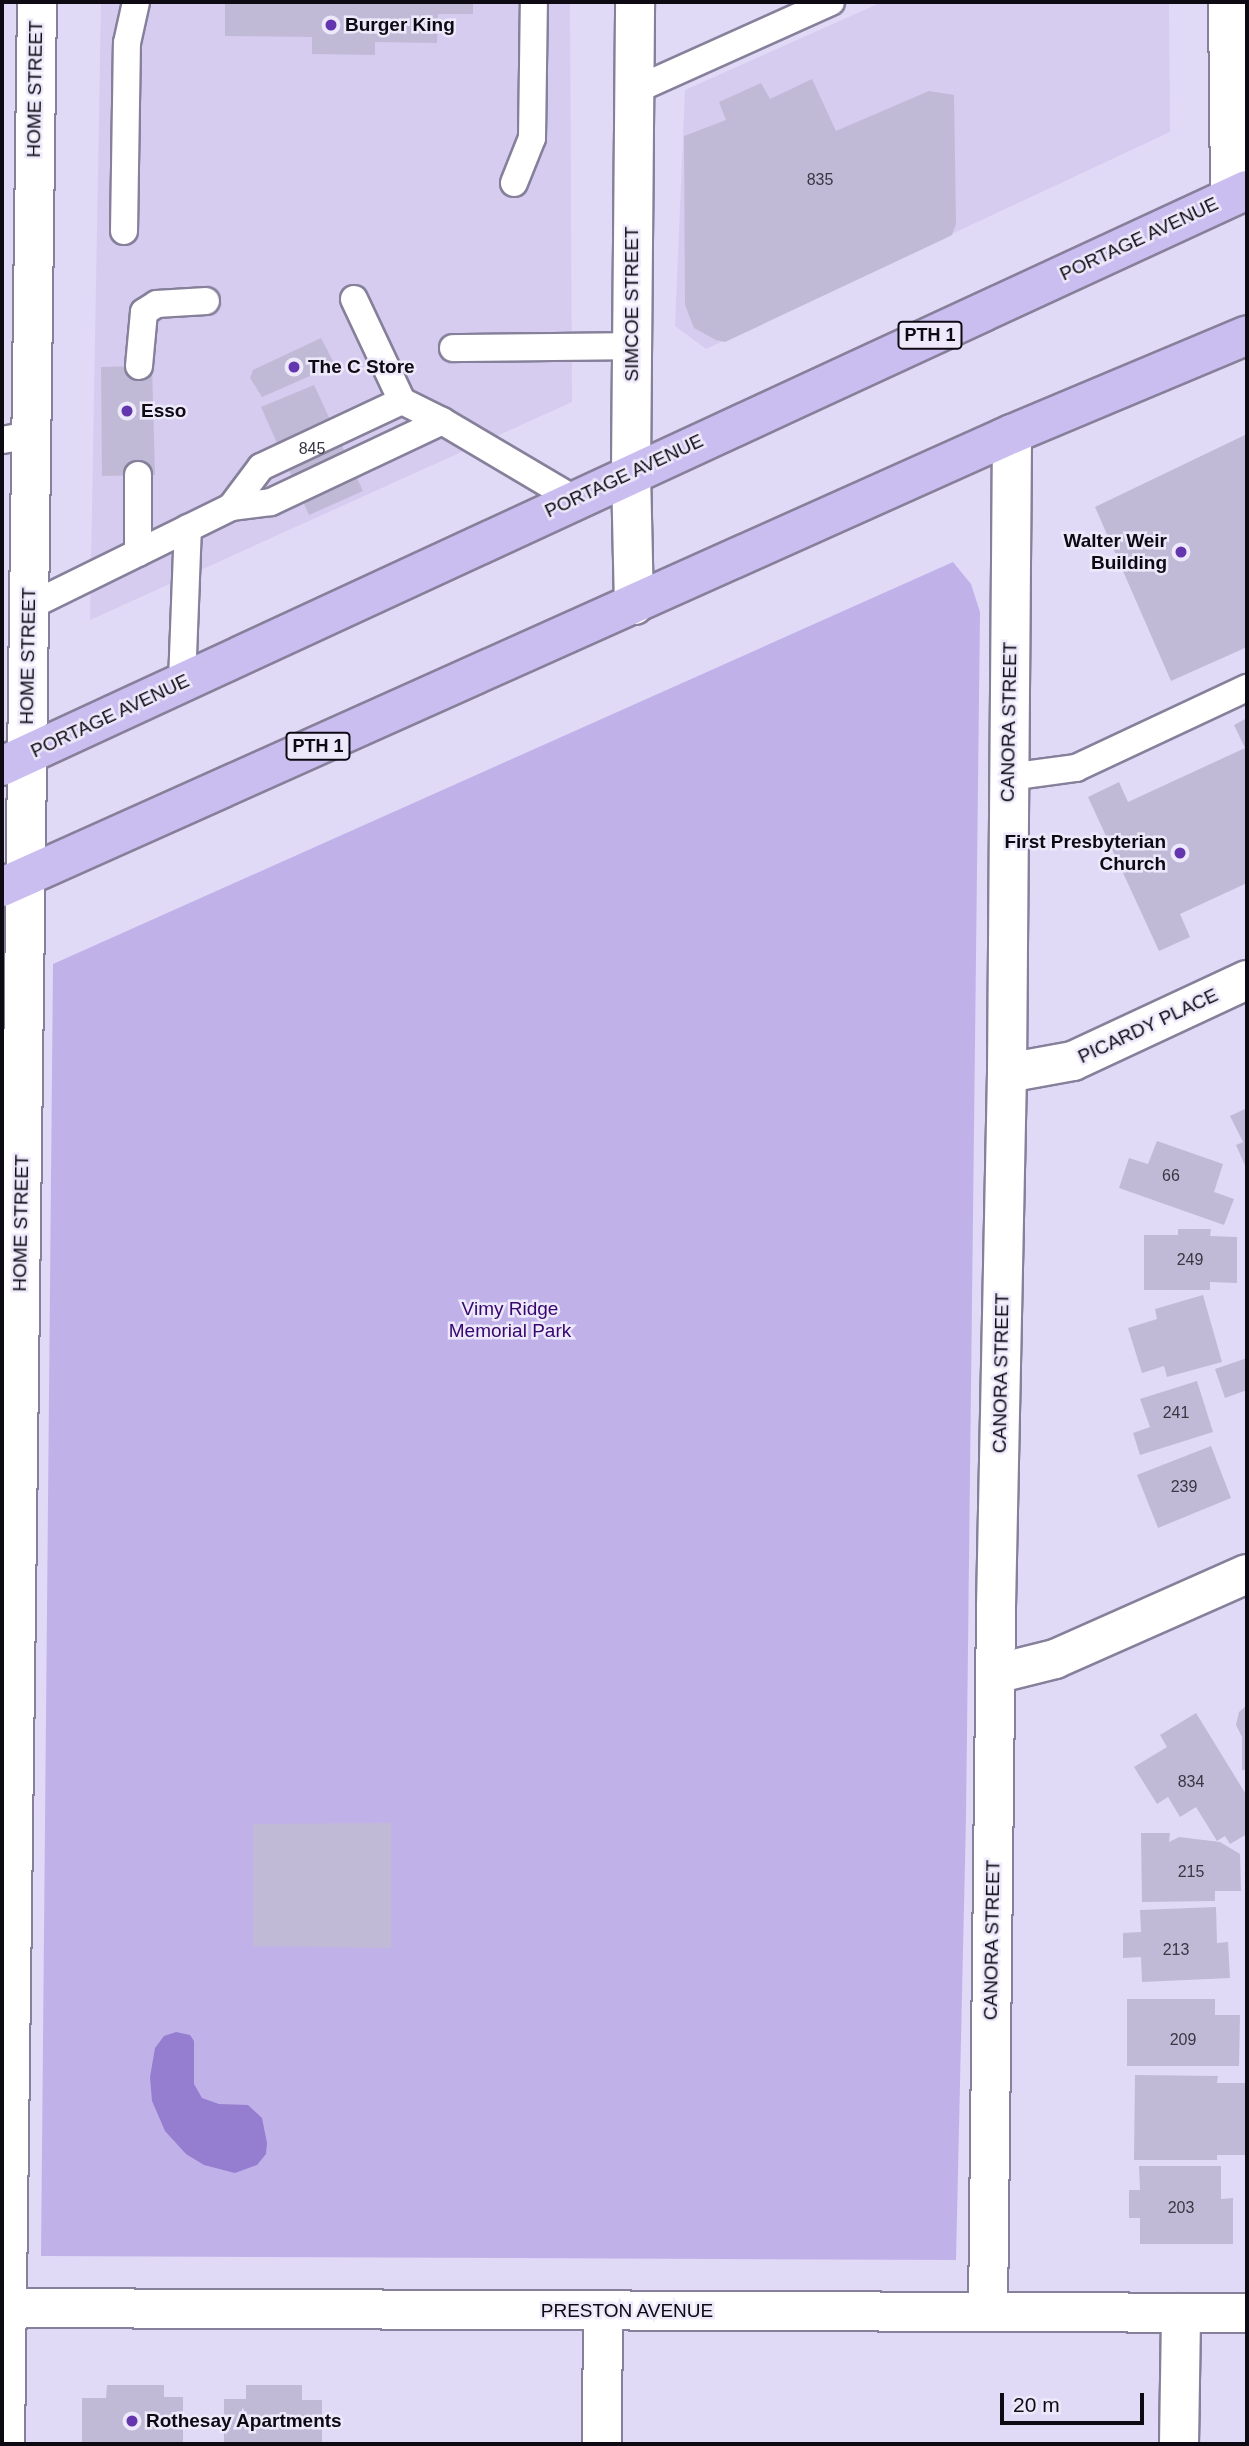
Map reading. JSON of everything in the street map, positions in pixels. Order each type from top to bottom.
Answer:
[{"type":"highway","name":"PORTAGE AVENUE","points":[[14,760],[1238,193]]},
{"type":"highway","name":"PTH 1","points":[[14,881],[1012,434],[1247,335]]},
{"type":"street","name":"HOME STREET","points":[[5,2444],[14,760],[28,607],[16,438],[37,2]]},
{"type":"street","name":"SIMCOE STREET","points":[[634,605],[631,346],[635,2]]},
{"type":"street","points":[[1228,2],[1238,193]]},
{"type":"street","name":"CANORA STREET","points":[[988,2312],[995,1674],[1007,1073],[1012,434]]},
{"type":"street","name":"PICARDY PLACE","points":[[1007,1073],[1073,1061],[1247,981]]},
{"type":"street","points":[[995,1674],[1055,1659],[1247,1574]]},
{"type":"street","name":"PRESTON AVENUE","points":[[6,2308],[1247,2314]]},
{"type":"street","points":[[602,2444],[603,2310]]},
{"type":"street","points":[[1179,2444],[1181,2313]]},
{"type":"lane","points":[[124,231],[127,43],[135,2]]},
{"type":"lane","points":[[514,183],[532,138],[534,2]]},
{"type":"lane","points":[[634,91],[831,2]]},
{"type":"lane","points":[[354,299],[402,401],[442,421],[573,499]]},
{"type":"lane","points":[[139,366],[144,312],[157,304],[206,301]]},
{"type":"lane","points":[[453,348],[631,346]]},
{"type":"lane","points":[[231,507],[261,467],[402,401]]},
{"type":"lane","points":[[28,607],[231,507],[271,502],[442,421]]},
{"type":"lane","points":[[138,475],[138,552]]},
{"type":"lane","points":[[182,682],[188,528]]},
{"type":"lane","points":[[1009,777],[1076,768],[1247,688]]},
{"type":"shaded area","points":[[101,2],[570,2],[572,402],[90,620]]},
{"type":"shaded area","points":[[882,2],[1169,2],[1170,132],[706,349],[675,326],[685,90]]},
{"type":"shaded area","points":[[176,2032],[190,2035],[194,2041],[194,2084],[202,2098],[219,2104],[248,2105],[262,2118],[267,2143],[266,2154],[257,2165],[235,2173],[204,2165],[186,2154],[165,2131],[152,2101],[150,2077],[155,2048],[164,2036]]},
{"type":"green space","name":"Vimy Ridge Memorial Park","points":[[953,562],[971,584],[980,612],[966,1819],[956,2260],[41,2256],[53,964]]},
{"type":"building","name":"Burger King","points":[[225,2],[473,2],[473,14],[438,14],[437,43],[375,42],[375,55],[312,54],[312,37],[225,36]]},
{"type":"building","points":[[812,79],[836,131],[929,91],[954,95],[956,224],[952,235],[725,342],[716,340],[694,328],[685,305],[684,136],[726,120],[719,102],[761,83],[770,99]]},
{"type":"building","name":"The C Store","points":[[321,338],[335,365],[262,397],[250,378],[253,370]]},
{"type":"building","name":"Esso","points":[[152,366],[155,475],[102,476],[101,367]]},
{"type":"building","points":[[314,385],[363,491],[309,515],[261,407]]},
{"type":"building","name":"Walter Weir Building","points":[[1247,434],[1247,647],[1171,681],[1095,507]]},
{"type":"building","name":"First Presbyterian Church","points":[[1247,718],[1247,883],[1180,914],[1190,937],[1159,951],[1088,797],[1119,782],[1128,802],[1245,748],[1234,725]]},
{"type":"building","points":[[1247,1108],[1247,1170],[1236,1145],[1243,1142],[1230,1116]]},
{"type":"building","points":[[1157,1141],[1223,1164],[1214,1192],[1234,1199],[1224,1225],[1119,1188],[1129,1158],[1148,1164]]},
{"type":"building","points":[[1178,1229],[1211,1229],[1210,1236],[1237,1237],[1237,1283],[1210,1282],[1210,1290],[1144,1290],[1144,1235],[1178,1235]]},
{"type":"building","points":[[1203,1295],[1222,1362],[1167,1377],[1164,1366],[1142,1373],[1128,1328],[1157,1319],[1155,1309]]},
{"type":"building","points":[[1247,1358],[1247,1390],[1225,1398],[1215,1369]]},
{"type":"building","points":[[1197,1381],[1213,1432],[1140,1455],[1133,1433],[1150,1427],[1140,1399]]},
{"type":"building","points":[[1211,1446],[1231,1498],[1158,1528],[1137,1475]]},
{"type":"building","points":[[1247,1705],[1247,1770],[1242,1770],[1242,1737],[1236,1725],[1239,1712]]},
{"type":"building","points":[[1196,1713],[1247,1796],[1247,1834],[1230,1844],[1225,1836],[1217,1841],[1196,1807],[1180,1817],[1168,1797],[1157,1804],[1134,1767],[1167,1747],[1160,1735]]},
{"type":"building","points":[[391,1823],[391,1948],[253,1946],[253,1824]]},
{"type":"building","points":[[1141,1833],[1170,1833],[1169,1842],[1179,1837],[1220,1842],[1240,1854],[1241,1891],[1215,1891],[1215,1901],[1142,1902]]},
{"type":"building","points":[[1216,1907],[1217,1943],[1228,1942],[1230,1978],[1142,1982],[1141,1957],[1123,1958],[1123,1933],[1141,1932],[1140,1910]]},
{"type":"building","points":[[1127,1999],[1215,1999],[1215,2015],[1240,2015],[1239,2066],[1127,2066]]},
{"type":"building","points":[[1135,2075],[1218,2076],[1217,2083],[1247,2083],[1247,2155],[1217,2155],[1217,2160],[1134,2160]]},
{"type":"building","points":[[1139,2166],[1221,2166],[1221,2199],[1233,2198],[1233,2244],[1140,2244],[1140,2218],[1129,2218],[1129,2190],[1140,2190]]},
{"type":"building","name":"Rothesay Apartments","points":[[107,2385],[164,2385],[164,2397],[183,2397],[183,2444],[82,2444],[82,2398],[106,2398]]},
{"type":"building","name":"Rothesay Apartments","points":[[246,2385],[302,2385],[302,2400],[322,2400],[322,2444],[224,2444],[224,2399],[246,2399]]},
{"type":"place","name":"Burger King","points":[[331,25]]},
{"type":"place","name":"The C Store","points":[[294,367]]},
{"type":"place","name":"Esso","points":[[127,411]]},
{"type":"place","name":"Walter Weir Building","points":[[1181,552]]},
{"type":"place","name":"First Presbyterian Church","points":[[1180,853]]},
{"type":"place","name":"Rothesay Apartments","points":[[132,2421]]}]
